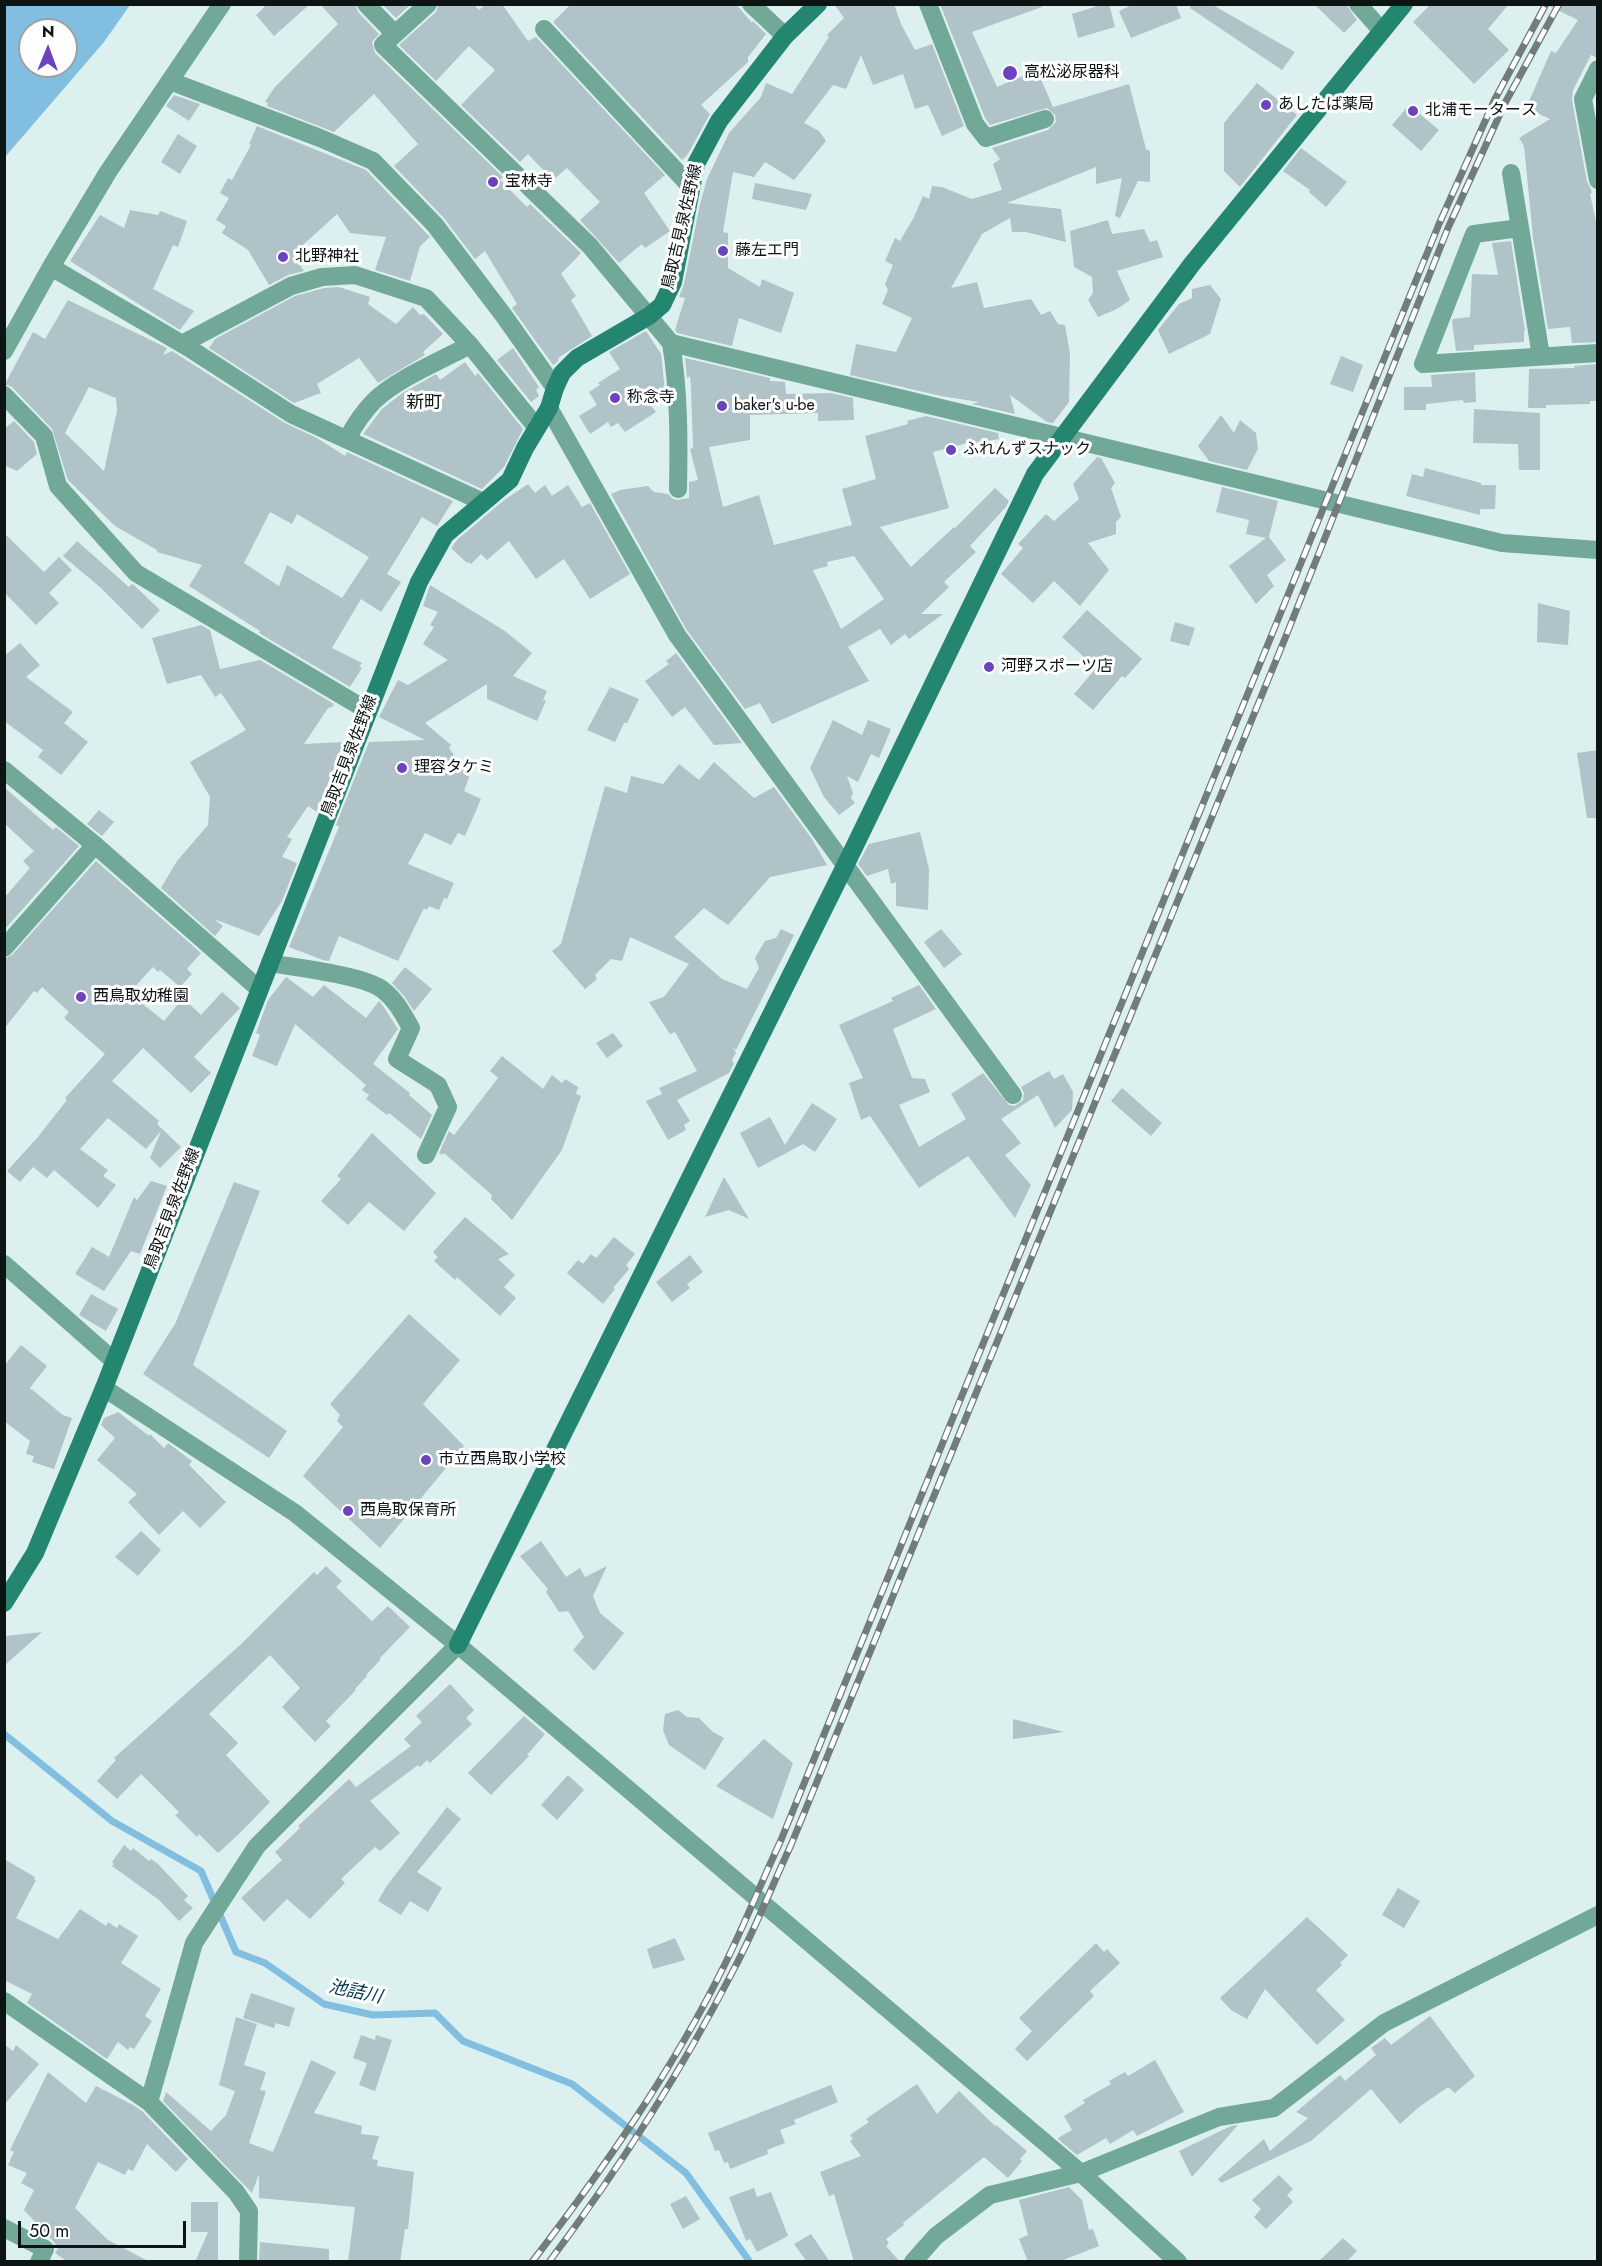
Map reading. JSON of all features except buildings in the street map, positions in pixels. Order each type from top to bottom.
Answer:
[{"type":"street","points":[[4,351],[108,172],[222,4]]},
{"type":"street","points":[[366,4],[395,34]]},
{"type":"street","points":[[428,4],[383,45],[590,246],[671,343],[678,405],[678,489]]},
{"type":"street","points":[[751,4],[784,36]]},
{"type":"street","name":"鳥取吉見泉佐野線","points":[[4,1603],[35,1553],[104,1388],[419,582],[445,535],[510,480],[549,408],[562,373],[577,358],[649,316],[662,305],[673,282],[696,164],[719,121],[784,36],[818,4]]},
{"type":"street","points":[[928,4],[975,124],[986,138],[1045,119]]},
{"type":"street","points":[[1358,4],[1382,31]]},
{"type":"street","points":[[149,2102],[195,1943],[257,1846],[458,1645],[846,864],[1035,474],[1192,264],[1404,4]]},
{"type":"street","points":[[544,29],[691,187]]},
{"type":"street","points":[[1598,69],[1583,99],[1598,180]]},
{"type":"street","points":[[170,81],[320,138],[373,161],[435,225],[555,388]]},
{"type":"street","points":[[1511,172],[1541,356]]},
{"type":"street","points":[[1520,228],[1474,234],[1423,364],[1598,353]]},
{"type":"street","points":[[51,267],[182,344],[291,414],[483,501]]},
{"type":"street","points":[[182,344],[291,286],[322,277],[355,275],[426,298],[470,345],[537,428]]},
{"type":"street","points":[[671,343],[1502,543],[1598,550]]},
{"type":"street","points":[[347,439],[374,401],[398,384],[470,345]]},
{"type":"street","points":[[4,395],[44,435],[58,486],[136,573],[368,711]]},
{"type":"street","points":[[549,408],[677,635],[1014,1095]]},
{"type":"street","points":[[4,770],[95,845],[259,989]]},
{"type":"street","points":[[4,948],[95,845]]},
{"type":"street","points":[[270,963],[347,977],[382,989],[399,1006],[411,1028],[397,1059],[438,1085],[448,1107],[426,1155]]},
{"type":"street","points":[[4,1264],[114,1361]]},
{"type":"street","points":[[104,1388],[295,1513],[458,1645],[1081,2173],[1178,2262]]},
{"type":"street","points":[[913,2262],[936,2236],[990,2195],[1081,2173],[1219,2117],[1274,2108],[1384,2023],[1598,1915]]},
{"type":"street","points":[[4,2001],[149,2102],[236,2192],[249,2211],[248,2262]]},
{"type":"street","points":[[4,2228],[45,2249],[39,2262]]},
{"type":"water","points":[[5,4],[130,5],[104,42],[78,72],[78,18],[18,18],[18,78],[73,78],[5,157]]},
{"type":"waterway","name":"池詰川","points":[[4,1734],[112,1821],[201,1871],[236,1952],[265,1963],[324,2004],[373,2015],[435,2013],[463,2041],[572,2084],[686,2173],[750,2262]]},
{"type":"railway","points":[[532,2262],[585,2191],[660,2080],[705,2003],[746,1918],[781,1840],[1439,224],[1495,99],[1546,4]]},
{"type":"railway","points":[[549,2262],[624,2156],[671,2082],[714,2007],[749,1939],[791,1845],[1286,636],[1448,228],[1505,103],[1559,4]]},
{"type":"place","name":"高松泌尿器科","points":[[1010,73]]},
{"type":"place","name":"あしたば薬局","points":[[1266,105]]},
{"type":"place","name":"北浦モータース","points":[[1413,111]]},
{"type":"place","name":"宝林寺","points":[[493,182]]},
{"type":"place","name":"藤左エ門","points":[[723,251]]},
{"type":"place","name":"北野神社","points":[[283,257]]},
{"type":"place","name":"称念寺","points":[[615,398]]},
{"type":"place","name":"baker's u-be","points":[[722,406]]},
{"type":"place","name":"ふれんずスナック","points":[[951,450]]},
{"type":"place","name":"河野スポーツ店","points":[[989,667]]},
{"type":"place","name":"理容タケミ","points":[[402,768]]},
{"type":"place","name":"西鳥取幼稚園","points":[[81,997]]},
{"type":"place","name":"市立西鳥取小学校","points":[[426,1460]]},
{"type":"place","name":"西鳥取保育所","points":[[348,1511]]},
{"type":"district","name":"新町","points":[[424,404]]}]
